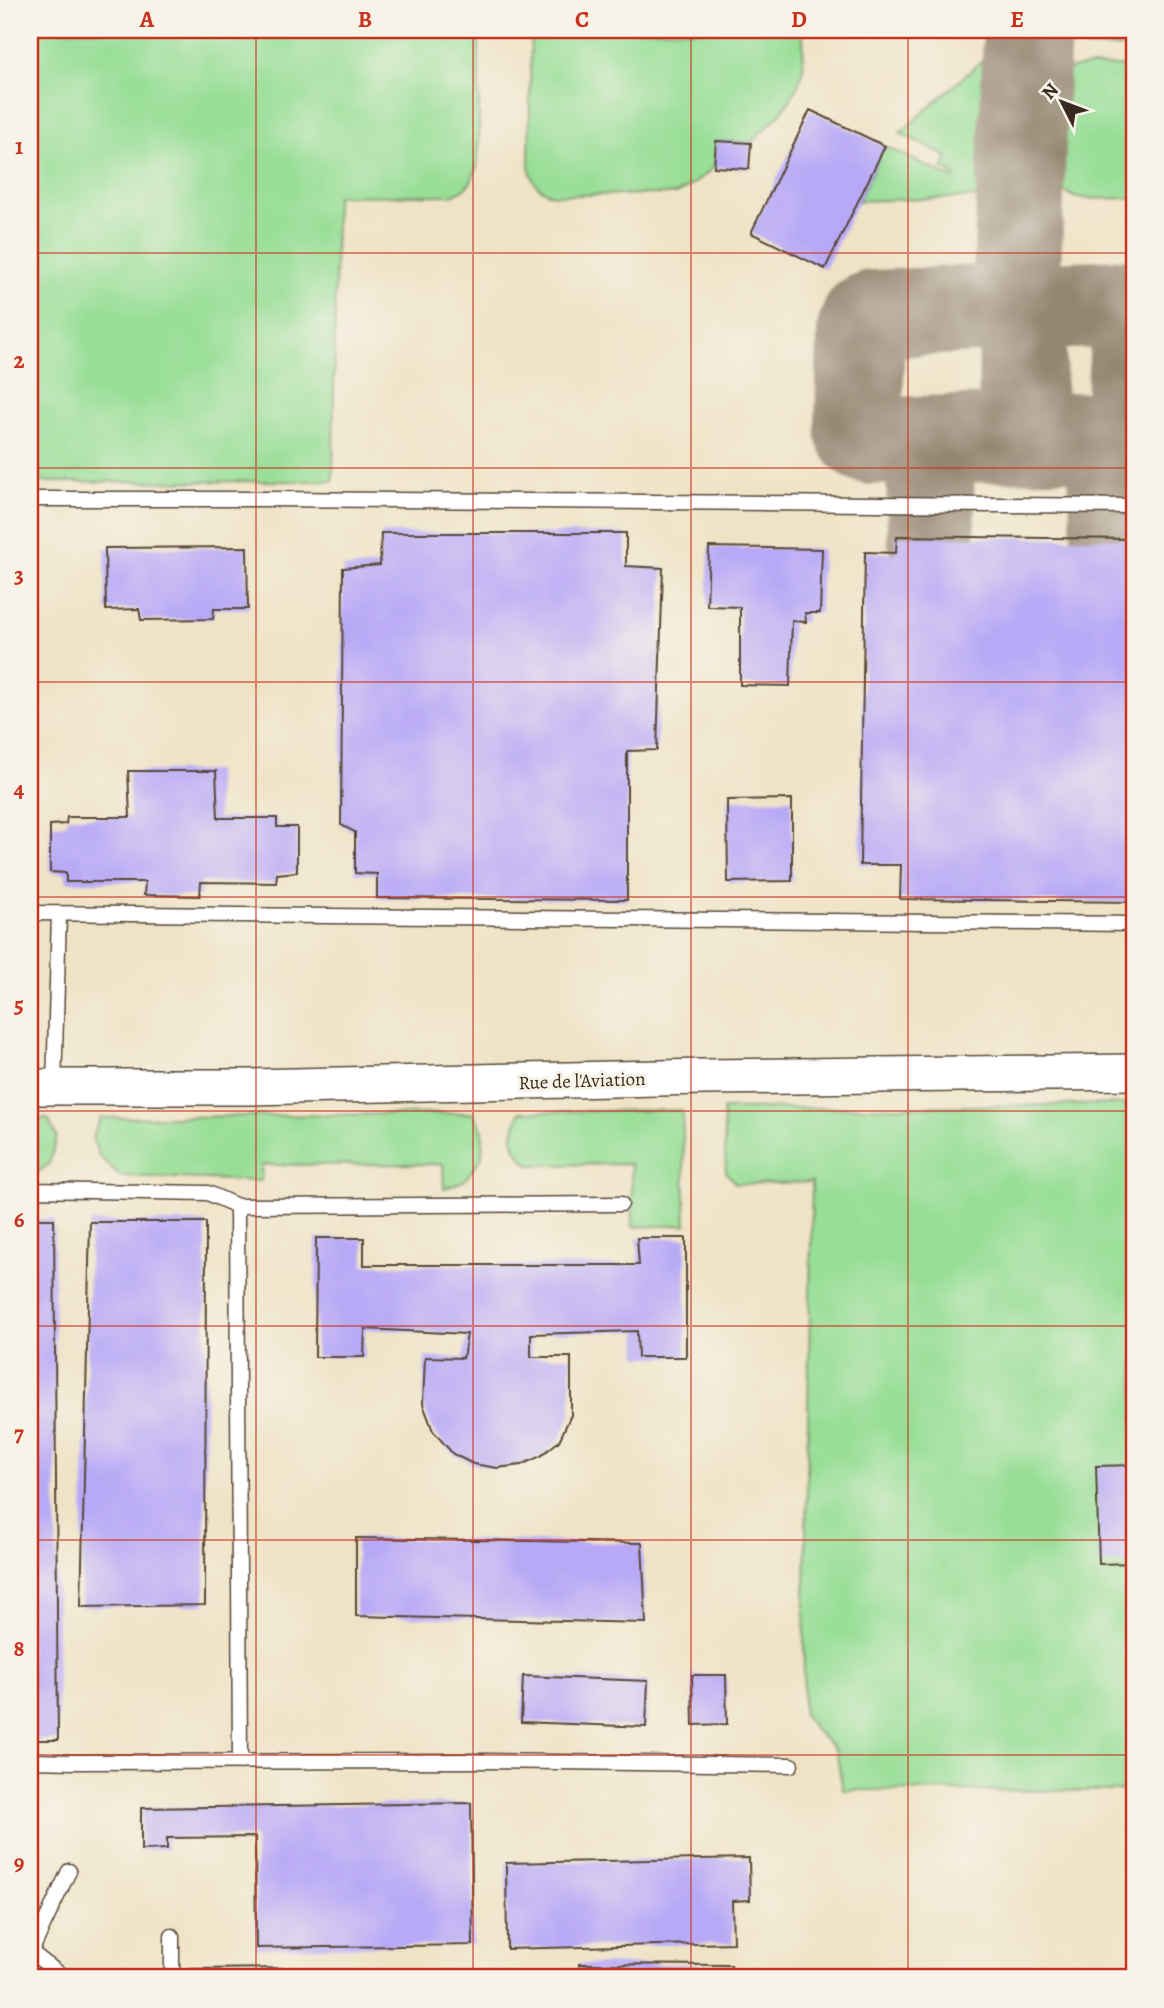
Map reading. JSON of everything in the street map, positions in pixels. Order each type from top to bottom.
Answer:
[{"type":"street","name":"Rue de l'Aviation","points":[[42,1087],[249,1087],[704,1077],[1134,1072]]},
{"type":"lane","points":[[30,499],[1134,506]]},
{"type":"lane","points":[[30,913],[1134,924]]},
{"type":"lane","points":[[42,1087],[59,914]]},
{"type":"lane","points":[[30,1190],[208,1193],[237,1206],[621,1204]]},
{"type":"lane","points":[[237,1206],[240,1762]]},
{"type":"lane","points":[[30,1761],[488,1761],[791,1765]]},
{"type":"lane","points":[[65,1978],[31,1954],[69,1871]]},
{"type":"lane","points":[[172,1978],[173,1936]]},
{"type":"green space","points":[[30,30],[479,30],[479,145],[477,166],[471,182],[452,195],[336,196],[333,481],[30,482]]},
{"type":"green space","points":[[531,30],[803,30],[803,68],[799,82],[783,109],[751,143],[717,141],[714,167],[676,194],[554,195],[536,184],[529,164]]},
{"type":"green space","points":[[1054,30],[1134,30],[1134,47],[1071,46],[1057,40]]},
{"type":"green space","points":[[999,46],[997,155],[993,179],[983,197],[858,201],[885,146],[954,179],[955,175],[943,168],[948,157],[900,133]]},
{"type":"green space","points":[[1089,66],[1134,66],[1134,198],[1075,197],[1061,188],[1054,177],[1050,142],[1053,83],[1064,72]]},
{"type":"green space","points":[[1134,1104],[1134,1791],[843,1790],[836,1750],[803,1714],[812,1182],[736,1184],[726,1172],[723,1109]]},
{"type":"green space","points":[[682,1110],[686,1225],[633,1227],[631,1164],[529,1165],[517,1152],[513,1141],[520,1112]]},
{"type":"green space","points":[[473,1113],[483,1131],[482,1157],[464,1181],[444,1189],[443,1164],[262,1165],[261,1181],[120,1176],[99,1156],[92,1137],[101,1118]]},
{"type":"green space","points":[[30,1118],[48,1119],[57,1137],[49,1164],[32,1177],[30,1176]]},
{"type":"building","points":[[810,110],[885,146],[825,269],[751,233]]},
{"type":"building","points":[[716,141],[751,143],[749,169],[714,167]]},
{"type":"building","points":[[381,533],[626,533],[626,566],[663,568],[657,750],[627,751],[627,900],[377,898],[377,874],[355,873],[355,832],[341,825],[343,568],[380,565]]},
{"type":"building","points":[[897,536],[1134,539],[1134,902],[900,899],[901,865],[860,865],[865,552],[896,553]]},
{"type":"building","points":[[247,547],[248,609],[214,609],[213,619],[141,620],[139,609],[106,610],[105,548]]},
{"type":"building","points":[[709,547],[822,549],[820,613],[805,613],[806,622],[792,621],[790,686],[740,685],[740,607],[707,606]]},
{"type":"building","points":[[128,771],[216,771],[218,818],[277,818],[277,827],[297,827],[297,872],[277,874],[276,883],[201,882],[200,896],[144,895],[145,882],[66,882],[66,873],[50,872],[50,825],[66,824],[67,817],[130,817]]},
{"type":"building","points":[[792,799],[792,881],[728,882],[727,800]]},
{"type":"building","points":[[30,1219],[54,1219],[58,1740],[30,1740]]},
{"type":"building","points":[[90,1222],[206,1222],[205,1605],[81,1607]]},
{"type":"building","points":[[316,1238],[364,1238],[364,1265],[639,1265],[637,1238],[686,1238],[686,1357],[638,1357],[637,1331],[531,1334],[531,1357],[571,1357],[571,1415],[559,1441],[541,1456],[521,1465],[497,1468],[473,1464],[453,1454],[433,1431],[423,1404],[425,1357],[463,1358],[467,1334],[365,1329],[364,1357],[315,1357]]},
{"type":"building","points":[[1134,1465],[1134,1563],[1099,1564],[1096,1466]]},
{"type":"building","points":[[356,1538],[642,1543],[646,1623],[356,1616]]},
{"type":"building","points":[[692,1675],[726,1675],[727,1724],[693,1725]]},
{"type":"building","points":[[523,1676],[648,1681],[646,1727],[521,1722]]},
{"type":"building","points":[[471,1803],[473,1945],[256,1948],[255,1837],[167,1838],[167,1849],[141,1850],[141,1808]]},
{"type":"building","points":[[749,1858],[750,1900],[732,1901],[733,1943],[507,1949],[506,1863]]},
{"type":"building","points":[[579,1964],[731,1965],[730,1978],[579,1978]]},
{"type":"building","points":[[292,1968],[292,1978],[189,1978],[189,1969]]},
{"type":"taxiway","points":[[1027,30],[1016,298],[1023,318],[1022,421],[1027,431],[1036,437]]},
{"type":"taxiway","points":[[1134,303],[1041,306],[1026,299],[1016,285],[1010,298],[1000,308],[872,314],[866,317],[861,330],[859,427],[862,436],[872,441],[1134,435]]},
{"type":"taxiway","points":[[1134,346],[1128,421],[1134,432]]},
{"type":"taxiway","points":[[1115,538],[1111,458],[1116,445],[1127,435]]},
{"type":"taxiway","points":[[931,536],[930,462],[936,449],[947,439]]}]
